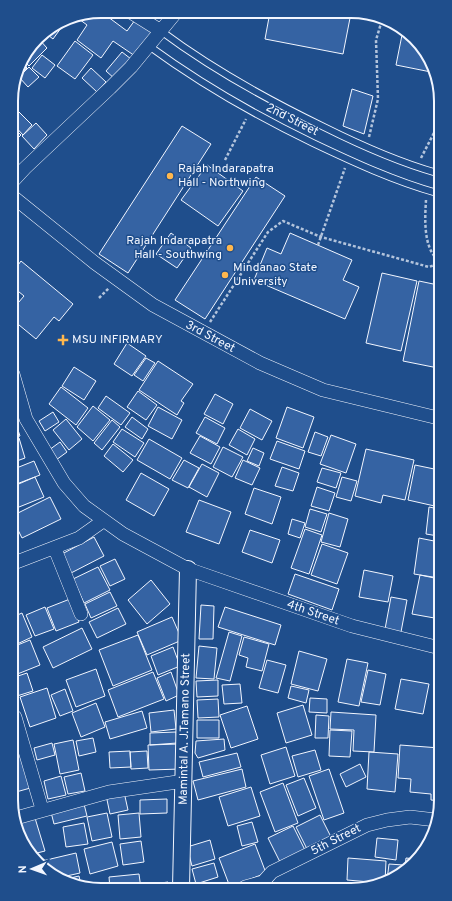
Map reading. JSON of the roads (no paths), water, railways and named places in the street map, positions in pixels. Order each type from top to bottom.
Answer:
[{"type":"street","points":[[140,18],[161,31]]},
{"type":"street","points":[[18,176],[110,88],[149,46],[172,18]]},
{"type":"street","name":"3rd Street","points":[[18,201],[95,263],[141,297],[203,334],[260,364],[323,390],[434,417]]},
{"type":"street","name":"4th Street","points":[[18,391],[26,419],[51,464],[64,483],[84,506],[103,521],[149,550],[188,569],[352,626],[434,646]]},
{"type":"street","points":[[18,562],[55,549],[79,538],[103,521]]},
{"type":"street","points":[[55,549],[81,614]]},
{"type":"street","name":"Mamintal A. J.Tamano Street","points":[[181,883],[188,569]]},
{"type":"street","points":[[18,727],[42,809]]},
{"type":"street","points":[[20,817],[42,809],[109,792],[184,781]]},
{"type":"street","name":"5th Street","points":[[259,883],[262,882],[272,872],[367,825],[387,820],[410,817],[431,819]]},
{"type":"lane","name":"2nd Street","points":[[161,31],[197,58],[234,81],[285,108],[366,147],[434,172]]},
{"type":"lane","name":"2nd Street","points":[[149,46],[186,74],[250,111],[348,160],[434,192]]},
{"type":"place","name":"Rajah Indarapatra Hall - Northwing","points":[[170,176]]},
{"type":"place","name":"Rajah Indarapatra Hall - Southwing","points":[[230,248]]},
{"type":"place","name":"Mindanao State University","points":[[225,275]]},
{"type":"place","name":"MSU INFIRMARY","points":[[63,340]]}]
